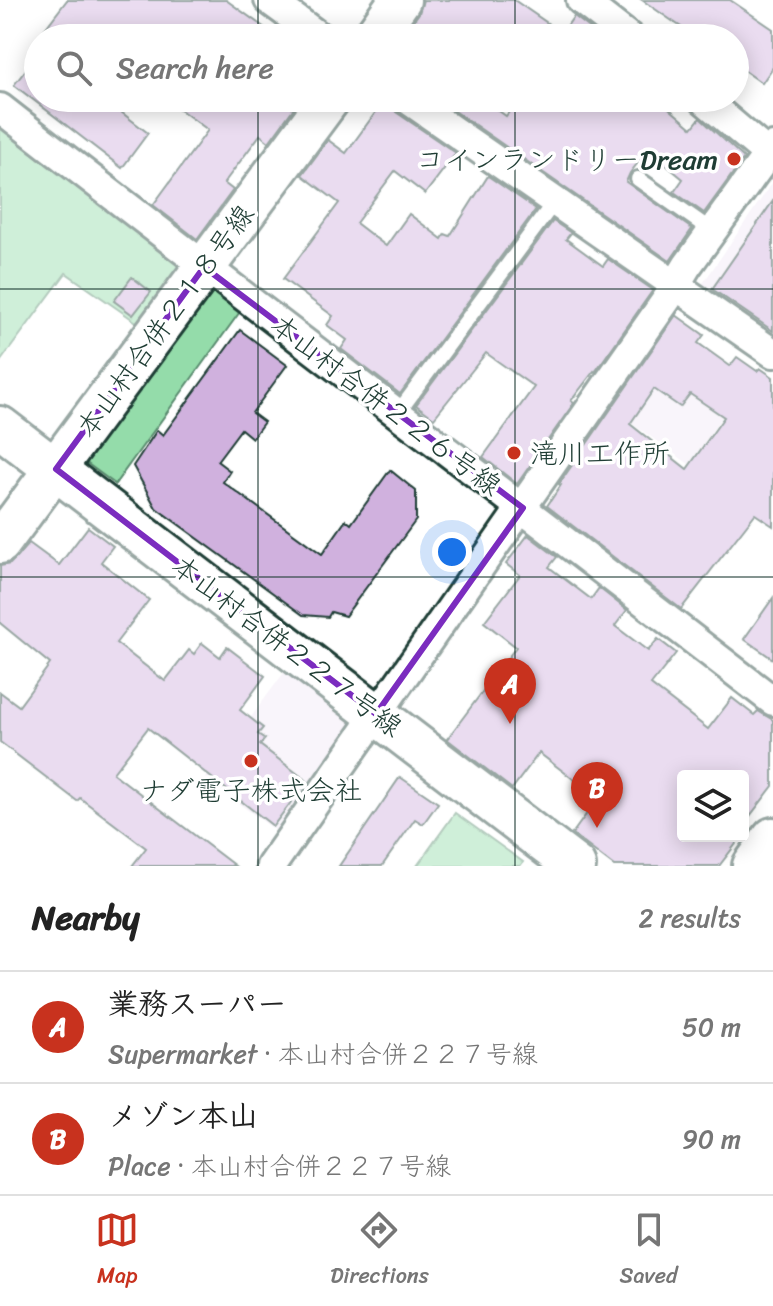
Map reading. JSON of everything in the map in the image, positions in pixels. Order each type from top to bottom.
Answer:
[{"type":"street","points":[[269,0],[302,24]]},
{"type":"street","points":[[383,24],[400,0]]},
{"type":"street","points":[[581,0],[612,24]]},
{"type":"street","name":"本山村合併２２６号線","points":[[0,108],[773,701]]},
{"type":"street","name":"本山村合併２１８号線","points":[[1,540],[320,112]]},
{"type":"street","points":[[426,112],[773,353]]},
{"type":"street","points":[[271,866],[771,150],[721,112]]},
{"type":"street","name":"本山村合併２２７号線","points":[[0,427],[575,866]]},
{"type":"street","points":[[753,866],[773,838]]},
{"type":"lane","points":[[638,179],[712,231]]},
{"type":"lane","points":[[397,414],[555,201]]},
{"type":"highlighted area","points":[[204,267],[523,508],[376,714],[56,469]]},
{"type":"shaded area","points":[[773,182],[773,341],[699,289]]},
{"type":"shaded area","points":[[643,361],[722,417],[689,464],[610,408]]},
{"type":"shaded area","points":[[286,670],[349,717],[353,728],[279,833],[205,779]]},
{"type":"green space","points":[[0,122],[187,266],[142,326],[66,273],[0,362]]},
{"type":"green space","points":[[209,285],[242,309],[115,484],[81,459]]},
{"type":"green space","points":[[455,813],[523,862],[520,866],[417,866]]},
{"type":"building","points":[[67,0],[226,0],[259,24],[49,24]]},
{"type":"building","points":[[423,0],[514,0],[549,24],[411,24]]},
{"type":"building","points":[[642,0],[730,0],[773,29],[773,67],[762,83],[749,74],[749,24],[677,24]]},
{"type":"building","points":[[574,16],[584,24],[568,24]]},
{"type":"building","points":[[24,72],[24,93],[14,85]]},
{"type":"building","points":[[49,112],[121,112],[148,133],[122,168]]},
{"type":"building","points":[[183,112],[291,112],[269,142],[260,135],[224,183],[233,190],[197,239],[153,205],[208,130]]},
{"type":"building","points":[[376,112],[396,112],[456,153],[425,194],[395,171],[356,223],[386,246],[409,214],[442,239],[445,234],[450,236],[488,176],[536,209],[400,394],[341,349],[347,340],[327,325],[333,316],[283,279],[339,203],[302,175],[328,140],[346,153]]},
{"type":"building","points":[[456,112],[500,112],[506,116],[509,112],[673,112],[692,128],[700,118],[744,158],[704,213],[674,192],[683,179],[648,150],[626,182],[692,229],[670,261]]},
{"type":"building","points":[[773,201],[773,331],[712,289]]},
{"type":"building","points":[[553,221],[571,233],[566,239],[603,266],[608,259],[653,290],[571,401],[574,403],[517,484],[483,457],[534,387],[486,353],[434,418],[416,405]]},
{"type":"building","points":[[132,277],[151,292],[133,315],[114,301]]},
{"type":"building","points":[[676,315],[704,335],[698,343],[730,366],[737,357],[757,371],[760,368],[773,377],[773,526],[755,514],[681,609],[547,506]],"holes":[[[654,389],[680,407],[690,394],[724,417],[687,469],[630,424]]]},
{"type":"building","points":[[240,330],[287,365],[252,413],[264,422],[252,438],[241,429],[217,461],[230,471],[223,482],[322,554],[346,520],[351,524],[390,470],[416,491],[416,520],[345,616],[331,612],[328,617],[303,615],[156,508],[133,466],[157,430],[163,435]]},
{"type":"building","points":[[88,527],[113,546],[101,562],[149,600],[116,643],[165,681],[189,650],[194,654],[202,643],[220,657],[227,647],[265,676],[240,710],[263,728],[258,734],[265,739],[260,745],[307,781],[273,826],[148,728],[113,773],[235,866],[132,866],[146,848],[80,798],[77,801],[0,742],[0,692],[19,706],[50,664],[0,623],[0,566],[10,564],[29,543],[59,565]]},
{"type":"building","points":[[528,535],[557,557],[549,567],[591,599],[599,588],[627,610],[615,626],[648,651],[658,639],[676,653],[651,685],[708,729],[732,698],[754,715],[758,711],[773,720],[773,786],[749,817],[749,770],[677,770],[677,842],[737,842],[719,866],[614,866],[572,834],[598,798],[539,753],[512,789],[447,739],[516,647],[484,622],[520,575],[506,564]]},
{"type":"building","points":[[773,598],[773,659],[744,639]]},
{"type":"building","points":[[400,777],[438,803],[423,824],[415,819],[382,866],[339,866]]},
{"type":"place","name":"コインランドリーDream","points":[[734,159]]},
{"type":"place","name":"滝川工作所","points":[[514,453]]},
{"type":"place","name":"業務スーパー","points":[[510,724]]},
{"type":"place","name":"ナダ電子株式会社","points":[[251,761]]},
{"type":"place","name":"メゾン本山","points":[[597,828]]}]
